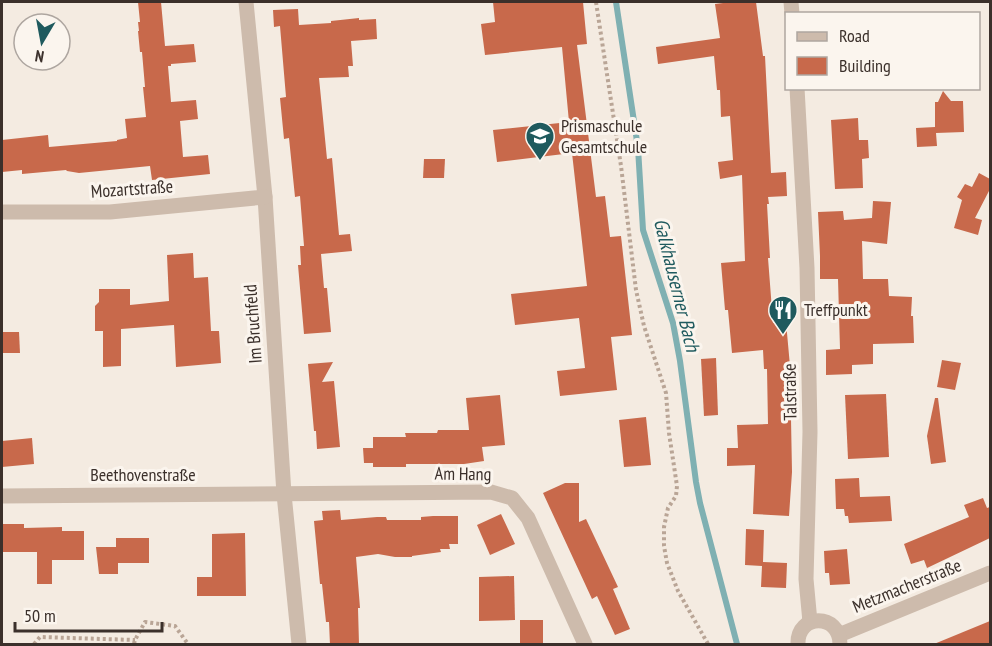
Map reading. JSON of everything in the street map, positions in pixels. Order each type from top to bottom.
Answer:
[{"type":"street","name":"Im Bruchfeld","points":[[246,2],[265,197],[284,494],[300,645]]},
{"type":"street","name":"Talstraße","points":[[797,90],[807,280],[810,432],[806,579],[810,622]]},
{"type":"street","name":"Mozartstraße","points":[[2,212],[110,212],[265,197]]},
{"type":"street","name":"Am Hang","points":[[284,494],[491,492],[512,498],[528,518],[585,645]]},
{"type":"street","name":"Beethovenstraße","points":[[2,496],[284,494]]},
{"type":"street","name":"Metzmacherstraße","points":[[839,640],[990,573]]},
{"type":"street","points":[[798,645],[799,634],[810,622],[827,622],[835,628],[839,640]]},
{"type":"path","points":[[597,2],[636,290],[644,326],[666,393],[677,486],[676,496],[668,508],[664,527],[664,546],[667,563],[678,591],[708,645]]},
{"type":"path","points":[[34,645],[40,637],[135,642],[145,622],[175,626],[188,645]]},
{"type":"building","points":[[138,2],[161,2],[165,46],[194,44],[196,62],[168,66],[171,102],[196,100],[198,119],[180,121],[183,157],[208,155],[210,174],[152,180],[150,166],[79,173],[66,170],[22,174],[22,170],[2,172],[2,140],[48,135],[49,147],[117,141],[127,138],[125,119],[146,117],[142,52],[140,52],[138,31],[138,22],[140,22]]},
{"type":"building","points":[[493,2],[583,2],[587,44],[577,45],[596,197],[605,196],[610,237],[621,236],[632,335],[611,337],[617,390],[560,396],[557,371],[585,368],[579,318],[515,325],[511,294],[587,286],[572,153],[497,162],[493,130],[569,122],[562,47],[485,55],[481,24],[495,22]]},
{"type":"building","points":[[756,2],[763,56],[765,56],[771,173],[786,172],[787,196],[768,197],[769,204],[767,204],[773,323],[786,322],[790,366],[792,472],[789,516],[753,514],[755,465],[727,466],[727,448],[738,448],[737,425],[768,424],[767,369],[764,369],[763,350],[732,353],[721,263],[745,261],[742,175],[720,179],[718,162],[733,160],[730,116],[721,117],[720,90],[717,90],[714,56],[658,64],[656,47],[720,38],[715,4]]},
{"type":"building","points":[[298,9],[299,25],[359,18],[359,20],[376,19],[377,39],[351,41],[353,66],[348,66],[349,77],[319,78],[327,159],[332,158],[339,235],[350,234],[352,251],[321,254],[331,332],[304,334],[298,265],[301,265],[300,246],[304,246],[300,196],[295,197],[289,138],[284,139],[280,98],[286,97],[280,26],[274,27],[273,10]]},
{"type":"building","points":[[943,91],[951,101],[963,101],[964,132],[936,133],[937,146],[917,147],[916,128],[935,127],[935,102],[938,102]]},
{"type":"building","points":[[858,118],[859,140],[868,140],[869,158],[862,159],[863,188],[835,189],[831,120]]},
{"type":"building","points":[[424,159],[445,159],[444,178],[423,178]]},
{"type":"building","points":[[979,173],[990,179],[990,189],[975,218],[982,220],[978,235],[954,228],[962,200],[957,197],[965,184],[972,187]]},
{"type":"building","points":[[873,201],[891,202],[887,244],[862,241],[863,279],[888,279],[889,296],[912,297],[911,316],[913,316],[914,343],[873,344],[873,364],[852,365],[852,374],[826,375],[826,350],[840,349],[838,279],[820,279],[818,212],[843,211],[844,220],[872,218]]},
{"type":"building","points":[[193,253],[194,278],[208,277],[211,331],[219,331],[221,363],[176,367],[174,325],[121,329],[121,366],[103,367],[103,331],[95,331],[95,306],[99,302],[99,289],[130,289],[130,305],[169,301],[167,255]]},
{"type":"building","points":[[2,332],[19,332],[20,353],[2,353]]},
{"type":"building","points":[[716,358],[718,415],[704,416],[701,359]]},
{"type":"building","points":[[942,360],[961,363],[955,390],[937,387]]},
{"type":"building","points":[[333,362],[322,382],[334,381],[340,447],[317,449],[308,364]]},
{"type":"building","points":[[886,394],[889,457],[848,459],[845,395]]},
{"type":"building","points":[[500,395],[505,445],[482,447],[484,461],[464,464],[406,464],[406,467],[373,467],[373,463],[364,463],[363,448],[373,448],[373,437],[406,437],[405,433],[469,430],[466,398]]},
{"type":"building","points":[[935,398],[938,398],[946,462],[931,464],[927,436]]},
{"type":"building","points":[[646,417],[651,465],[624,467],[619,420]]},
{"type":"building","points":[[32,438],[34,464],[2,467],[2,441]]},
{"type":"building","points":[[859,478],[860,497],[890,496],[892,521],[849,523],[844,509],[836,509],[835,479]]},
{"type":"building","points":[[565,483],[579,483],[579,522],[586,519],[618,587],[613,589],[630,629],[615,635],[597,596],[592,599],[543,493]]},
{"type":"building","points":[[983,498],[987,508],[990,507],[990,538],[927,568],[924,560],[911,564],[904,544],[969,517],[964,505]]},
{"type":"building","points":[[340,510],[341,520],[386,517],[387,520],[421,520],[421,517],[458,516],[458,544],[449,544],[450,549],[440,549],[441,552],[412,557],[378,554],[356,557],[360,608],[358,608],[359,644],[356,645],[330,645],[329,622],[326,622],[322,584],[320,584],[314,521],[323,520],[322,511]]},
{"type":"building","points":[[501,514],[515,544],[490,555],[477,525]]},
{"type":"building","points":[[2,524],[24,524],[24,528],[62,527],[62,531],[84,531],[84,560],[52,560],[52,584],[37,584],[37,552],[2,552]]},
{"type":"building","points":[[746,529],[764,530],[763,562],[787,563],[786,588],[761,587],[762,566],[745,565]]},
{"type":"building","points":[[245,533],[246,596],[197,596],[197,577],[212,577],[212,534]]},
{"type":"building","points":[[116,538],[149,538],[149,563],[118,563],[118,574],[99,574],[96,547],[116,547]]},
{"type":"building","points":[[847,549],[850,584],[830,585],[829,573],[825,573],[824,551]]},
{"type":"building","points":[[514,576],[515,620],[479,621],[479,577]]},
{"type":"building","points":[[520,620],[543,620],[543,645],[520,645]]},
{"type":"building","points":[[990,621],[990,645],[934,645],[934,644]]},
{"type":"waterway","name":"Galkhauserner Bach","points":[[616,2],[638,148],[643,230],[673,323],[700,503],[737,644]]},
{"type":"place","name":"Prismaschule Gesamtschule","points":[[540,162]]},
{"type":"place","name":"Treffpunkt","points":[[783,336]]}]
